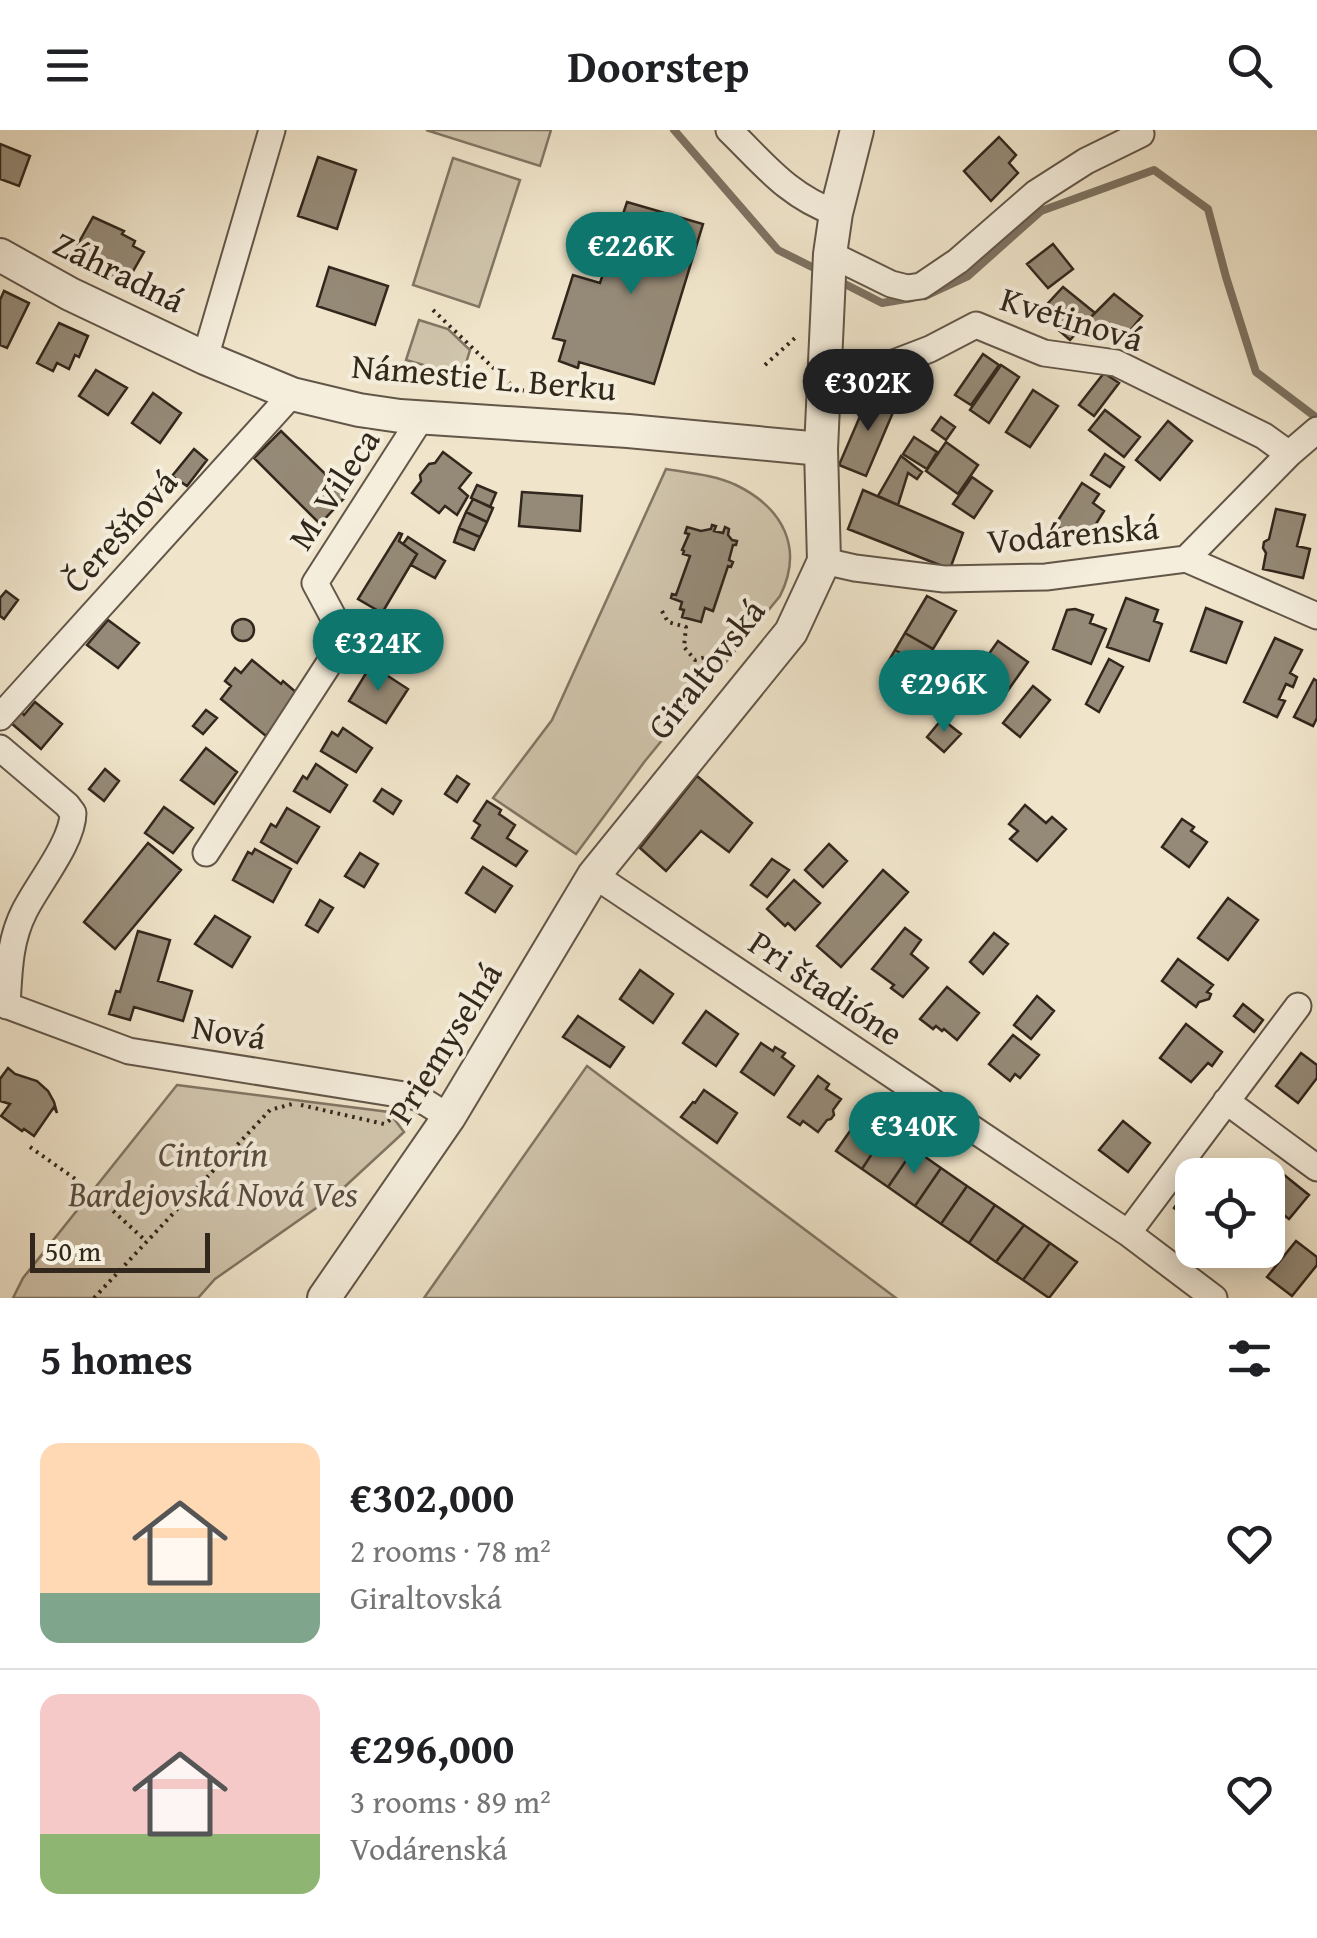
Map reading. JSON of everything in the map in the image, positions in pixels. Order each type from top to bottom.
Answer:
[{"type":"street","points":[[205,358],[272,130]]},
{"type":"street","points":[[728,130],[786,186],[814,205],[836,213]]},
{"type":"street","name":"Giraltovská","points":[[594,876],[791,632],[824,561],[821,449],[830,254],[857,130]]},
{"type":"street","points":[[830,254],[891,284],[921,286],[958,261],[1036,194],[1086,161],[1142,134]]},
{"type":"street","name":"Záhradná","points":[[0,256],[205,358]]},
{"type":"street","name":"Kvetinová","points":[[824,369],[878,368],[930,349],[976,325],[1044,352],[1116,363],[1264,436],[1304,441]]},
{"type":"street","name":"Námestie L. Berku","points":[[205,358],[292,394],[359,410],[821,449]]},
{"type":"street","name":"Čerešňová","points":[[0,717],[292,394]]},
{"type":"street","name":"M. Vileca","points":[[206,853],[345,638],[315,583],[422,418]]},
{"type":"street","points":[[1186,559],[1304,441]]},
{"type":"street","name":"Vodárenská","points":[[824,561],[944,579],[1046,578],[1186,559],[1317,616]]},
{"type":"street","points":[[0,748],[73,813],[70,833],[16,931],[3,1004]]},
{"type":"street","name":"Priemyselná","points":[[324,1298],[449,1116],[594,876]]},
{"type":"street","name":"Pri štadióne","points":[[594,876],[1128,1233],[1214,1298]]},
{"type":"street","name":"Nová","points":[[3,1004],[129,1051],[417,1097],[449,1116]]},
{"type":"street","points":[[1128,1233],[1298,1006]]},
{"type":"street","points":[[1226,1101],[1317,1168]]},
{"type":"path","points":[[433,310],[519,390],[594,399]]},
{"type":"path","points":[[766,365],[796,338]]},
{"type":"path","points":[[662,611],[668,622],[686,627],[684,647],[695,660],[729,650],[748,654]]},
{"type":"path","points":[[94,1298],[270,1110],[292,1104],[384,1124],[399,1114]]},
{"type":"path","points":[[30,1147],[88,1188],[146,1241]]},
{"type":"green space","points":[[426,130],[551,130],[540,166]]},
{"type":"green space","points":[[453,158],[520,180],[479,307],[413,285]]},
{"type":"green space","points":[[419,320],[448,329],[470,350],[462,376],[406,360]]},
{"type":"green space","points":[[666,469],[728,482],[766,505],[785,531],[790,562],[787,578],[780,596],[645,761],[576,854],[493,798],[552,720]]},
{"type":"green space","points":[[587,1066],[896,1298],[424,1298]]},
{"type":"green space","name":"Cintorín Bardejovská Nová Ves","points":[[177,1085],[389,1112],[404,1132],[339,1192],[215,1279],[198,1298],[13,1298],[23,1278]]},
{"type":"building","points":[[999,137],[1016,155],[1009,163],[1018,173],[991,201],[964,171]]},
{"type":"building","points":[[0,144],[30,156],[19,186],[0,179]]},
{"type":"building","points":[[318,157],[356,170],[337,229],[298,216]]},
{"type":"building","points":[[627,202],[703,224],[654,384],[579,362],[578,368],[559,361],[565,341],[553,338],[573,275],[600,283]]},
{"type":"building","points":[[93,217],[124,231],[122,234],[135,241],[133,246],[144,252],[132,273],[121,267],[114,280],[99,272],[102,267],[74,251]]},
{"type":"building","points":[[1053,244],[1073,269],[1048,288],[1027,264]]},
{"type":"building","points":[[329,267],[388,286],[375,325],[317,306]]},
{"type":"building","points":[[1063,287],[1095,313],[1070,340],[1039,313]]},
{"type":"building","points":[[4,291],[29,303],[7,348],[0,345],[0,300]]},
{"type":"building","points":[[1114,294],[1142,316],[1120,343],[1089,319]]},
{"type":"building","points":[[59,323],[88,336],[69,369],[57,363],[53,371],[37,363]]},
{"type":"building","points":[[983,354],[999,365],[971,405],[955,395]]},
{"type":"building","points":[[1001,365],[1019,377],[989,423],[970,410]]},
{"type":"building","points":[[96,370],[127,388],[108,415],[79,396]]},
{"type":"building","points":[[1104,373],[1119,383],[1094,416],[1079,405]]},
{"type":"building","points":[[1033,390],[1058,406],[1030,447],[1006,432]]},
{"type":"building","points":[[153,393],[181,413],[160,443],[132,423]]},
{"type":"building","points":[[870,393],[897,403],[866,476],[839,465]]},
{"type":"building","points":[[1105,410],[1140,437],[1124,457],[1089,430]]},
{"type":"building","points":[[941,417],[955,427],[946,440],[932,430]]},
{"type":"building","points":[[1168,421],[1192,441],[1160,480],[1136,460]]},
{"type":"building","points":[[281,431],[347,495],[320,524],[254,458]]},
{"type":"building","points":[[914,437],[937,452],[927,469],[903,454]]},
{"type":"building","points":[[946,442],[978,465],[958,494],[926,471]]},
{"type":"building","points":[[194,449],[207,460],[187,486],[172,476]]},
{"type":"building","points":[[443,452],[471,473],[459,488],[468,496],[457,515],[445,506],[439,513],[412,493],[421,481],[420,475]]},
{"type":"building","points":[[1105,454],[1124,467],[1110,487],[1091,475]]},
{"type":"building","points":[[901,456],[922,472],[917,479],[908,473],[898,505],[878,496]]},
{"type":"building","points":[[972,477],[992,491],[974,518],[953,504]]},
{"type":"building","points":[[1082,483],[1099,494],[1093,503],[1104,511],[1083,545],[1055,525]]},
{"type":"building","points":[[477,485],[496,493],[490,507],[471,498]]},
{"type":"building","points":[[863,490],[963,533],[950,569],[848,529]]},
{"type":"building","points":[[522,492],[582,496],[580,531],[519,526]]},
{"type":"building","points":[[473,499],[493,508],[487,522],[466,512]]},
{"type":"building","points":[[1276,509],[1305,515],[1297,546],[1310,549],[1303,578],[1263,569],[1264,542],[1269,539]]},
{"type":"building","points":[[466,512],[487,522],[480,537],[459,528]]},
{"type":"building","points":[[716,526],[714,531],[723,533],[725,527],[729,529],[728,535],[737,541],[729,560],[733,562],[728,566],[713,611],[705,608],[701,622],[682,617],[682,602],[671,598],[676,595],[690,556],[682,550],[689,534],[685,533],[687,527],[701,531],[711,529]]},
{"type":"building","points":[[459,528],[480,537],[474,550],[454,542]]},
{"type":"building","points":[[399,533],[399,541],[417,554],[382,613],[358,599]]},
{"type":"building","points":[[408,537],[445,561],[435,578],[411,565],[417,554],[403,544]]},
{"type":"building","points":[[6,591],[18,600],[4,619],[0,616],[0,598]]},
{"type":"building","points":[[927,596],[956,611],[933,649],[905,633]]},
{"type":"building","points":[[1126,598],[1158,610],[1154,621],[1162,624],[1149,661],[1107,647]]},
{"type":"building","points":[[1206,608],[1242,622],[1226,663],[1191,651]]},
{"type":"building","points":[[1067,610],[1093,615],[1090,623],[1106,629],[1091,664],[1053,649]]},
{"type":"building","points":[[243,619],[251,622],[251,638],[243,641],[235,638],[232,630],[235,622]]},
{"type":"building","points":[[108,620],[139,643],[118,668],[87,645]]},
{"type":"building","points":[[382,627],[403,640],[393,656],[372,642]]},
{"type":"building","points":[[905,633],[933,649],[923,665],[895,650]]},
{"type":"building","points":[[1275,638],[1302,650],[1290,673],[1297,677],[1293,687],[1286,684],[1279,699],[1285,701],[1277,717],[1244,702]]},
{"type":"building","points":[[998,641],[1028,662],[1004,696],[974,675]]},
{"type":"building","points":[[895,650],[923,665],[916,678],[888,662]]},
{"type":"building","points":[[1109,659],[1123,667],[1099,712],[1086,704]]},
{"type":"building","points":[[252,660],[298,694],[266,736],[221,699],[231,686],[225,681],[235,668],[241,673]]},
{"type":"building","points":[[371,665],[408,689],[386,723],[349,701]]},
{"type":"building","points":[[1314,679],[1317,718],[1313,726],[1294,717]]},
{"type":"building","points":[[1033,686],[1050,700],[1020,737],[1003,723]]},
{"type":"building","points":[[35,702],[62,724],[41,749],[10,722],[19,710],[24,715]]},
{"type":"building","points":[[206,710],[217,718],[203,734],[193,726]]},
{"type":"building","points":[[942,719],[961,734],[944,752],[927,737]]},
{"type":"building","points":[[343,728],[372,748],[356,772],[321,751],[332,732],[338,736]]},
{"type":"building","points":[[206,748],[237,772],[214,804],[181,780]]},
{"type":"building","points":[[316,764],[347,785],[330,812],[294,791]]},
{"type":"building","points":[[105,769],[119,781],[104,801],[89,789]]},
{"type":"building","points":[[457,776],[469,784],[457,802],[445,794]]},
{"type":"building","points":[[697,776],[752,823],[729,852],[701,831],[666,871],[640,848]]},
{"type":"building","points":[[382,789],[401,801],[393,814],[374,801]]},
{"type":"building","points":[[487,801],[515,825],[507,838],[527,851],[516,866],[472,838],[480,825],[474,821]]},
{"type":"building","points":[[1025,805],[1046,823],[1052,817],[1066,829],[1037,861],[1010,839],[1018,831],[1009,824]]},
{"type":"building","points":[[164,807],[193,828],[173,853],[145,833]]},
{"type":"building","points":[[287,808],[319,827],[297,863],[261,842]]},
{"type":"building","points":[[1182,819],[1207,842],[1189,867],[1162,847]]},
{"type":"building","points":[[148,843],[181,870],[115,949],[84,922]]},
{"type":"building","points":[[829,844],[847,861],[823,887],[805,870]]},
{"type":"building","points":[[255,849],[291,869],[273,902],[233,880],[248,852],[252,854]]},
{"type":"building","points":[[360,853],[378,864],[364,887],[345,876]]},
{"type":"building","points":[[772,859],[789,870],[767,897],[751,885]]},
{"type":"building","points":[[483,867],[512,886],[495,912],[466,893]]},
{"type":"building","points":[[883,870],[908,892],[841,967],[817,946]]},
{"type":"building","points":[[794,880],[820,903],[795,930],[767,909]]},
{"type":"building","points":[[1228,898],[1258,920],[1228,960],[1198,938]]},
{"type":"building","points":[[320,900],[333,908],[318,932],[306,925]]},
{"type":"building","points":[[215,916],[250,937],[232,967],[195,944]]},
{"type":"building","points":[[905,928],[921,940],[911,954],[928,968],[903,997],[872,969]]},
{"type":"building","points":[[138,931],[170,940],[158,981],[192,991],[183,1021],[134,1007],[130,1020],[109,1014],[116,991],[120,992]]},
{"type":"building","points":[[994,933],[1008,944],[983,974],[970,962]]},
{"type":"building","points":[[1178,959],[1213,985],[1207,992],[1211,994],[1209,999],[1196,1007],[1162,981]]},
{"type":"building","points":[[640,970],[673,994],[653,1023],[620,999]]},
{"type":"building","points":[[947,987],[979,1013],[957,1040],[944,1029],[933,1029],[920,1019]]},
{"type":"building","points":[[1037,996],[1054,1011],[1031,1039],[1014,1025]]},
{"type":"building","points":[[1243,1004],[1263,1020],[1254,1032],[1234,1016]]},
{"type":"building","points":[[706,1011],[738,1034],[716,1066],[683,1043]]},
{"type":"building","points":[[578,1016],[624,1047],[610,1067],[563,1037]]},
{"type":"building","points":[[1186,1024],[1222,1052],[1212,1066],[1208,1063],[1191,1082],[1160,1058]]},
{"type":"building","points":[[1013,1035],[1039,1055],[1020,1078],[1015,1074],[1010,1081],[989,1064]]},
{"type":"building","points":[[761,1043],[785,1053],[782,1057],[794,1066],[774,1095],[741,1072]]},
{"type":"building","points":[[1301,1053],[1317,1065],[1317,1078],[1298,1103],[1276,1086]]},
{"type":"building","points":[[8,1068],[37,1081],[54,1102],[57,1113],[54,1107],[34,1136],[1,1116],[10,1104],[0,1101],[0,1079]]},
{"type":"building","points":[[818,1076],[829,1084],[826,1089],[841,1099],[834,1115],[818,1132],[803,1121],[800,1125],[788,1117]]},
{"type":"building","points":[[704,1090],[737,1113],[717,1143],[681,1117]]},
{"type":"building","points":[[862,1114],[887,1131],[862,1169],[836,1151]]},
{"type":"building","points":[[1123,1121],[1150,1143],[1128,1172],[1099,1150]]},
{"type":"building","points":[[887,1131],[914,1149],[888,1187],[862,1169]]},
{"type":"building","points":[[914,1149],[941,1168],[915,1206],[888,1187]]},
{"type":"building","points":[[941,1168],[967,1186],[941,1224],[915,1206]]},
{"type":"building","points":[[1285,1176],[1309,1195],[1289,1219],[1285,1216]]},
{"type":"building","points":[[967,1186],[995,1205],[969,1243],[941,1224]]},
{"type":"building","points":[[995,1205],[1024,1225],[996,1262],[969,1243]]},
{"type":"building","points":[[1024,1225],[1050,1243],[1023,1280],[996,1262]]},
{"type":"building","points":[[1296,1241],[1317,1257],[1317,1265],[1292,1296],[1267,1277],[1274,1268],[1285,1268],[1285,1255]]},
{"type":"building","points":[[1050,1243],[1077,1262],[1049,1298],[1023,1280]]},
{"type":"waterway","points":[[674,130],[778,250],[820,271]]},
{"type":"waterway","points":[[925,296],[968,276],[1041,211],[1154,170],[1208,209],[1256,372],[1317,418]]},
{"type":"waterway","points":[[837,280],[882,303],[912,298]]}]
